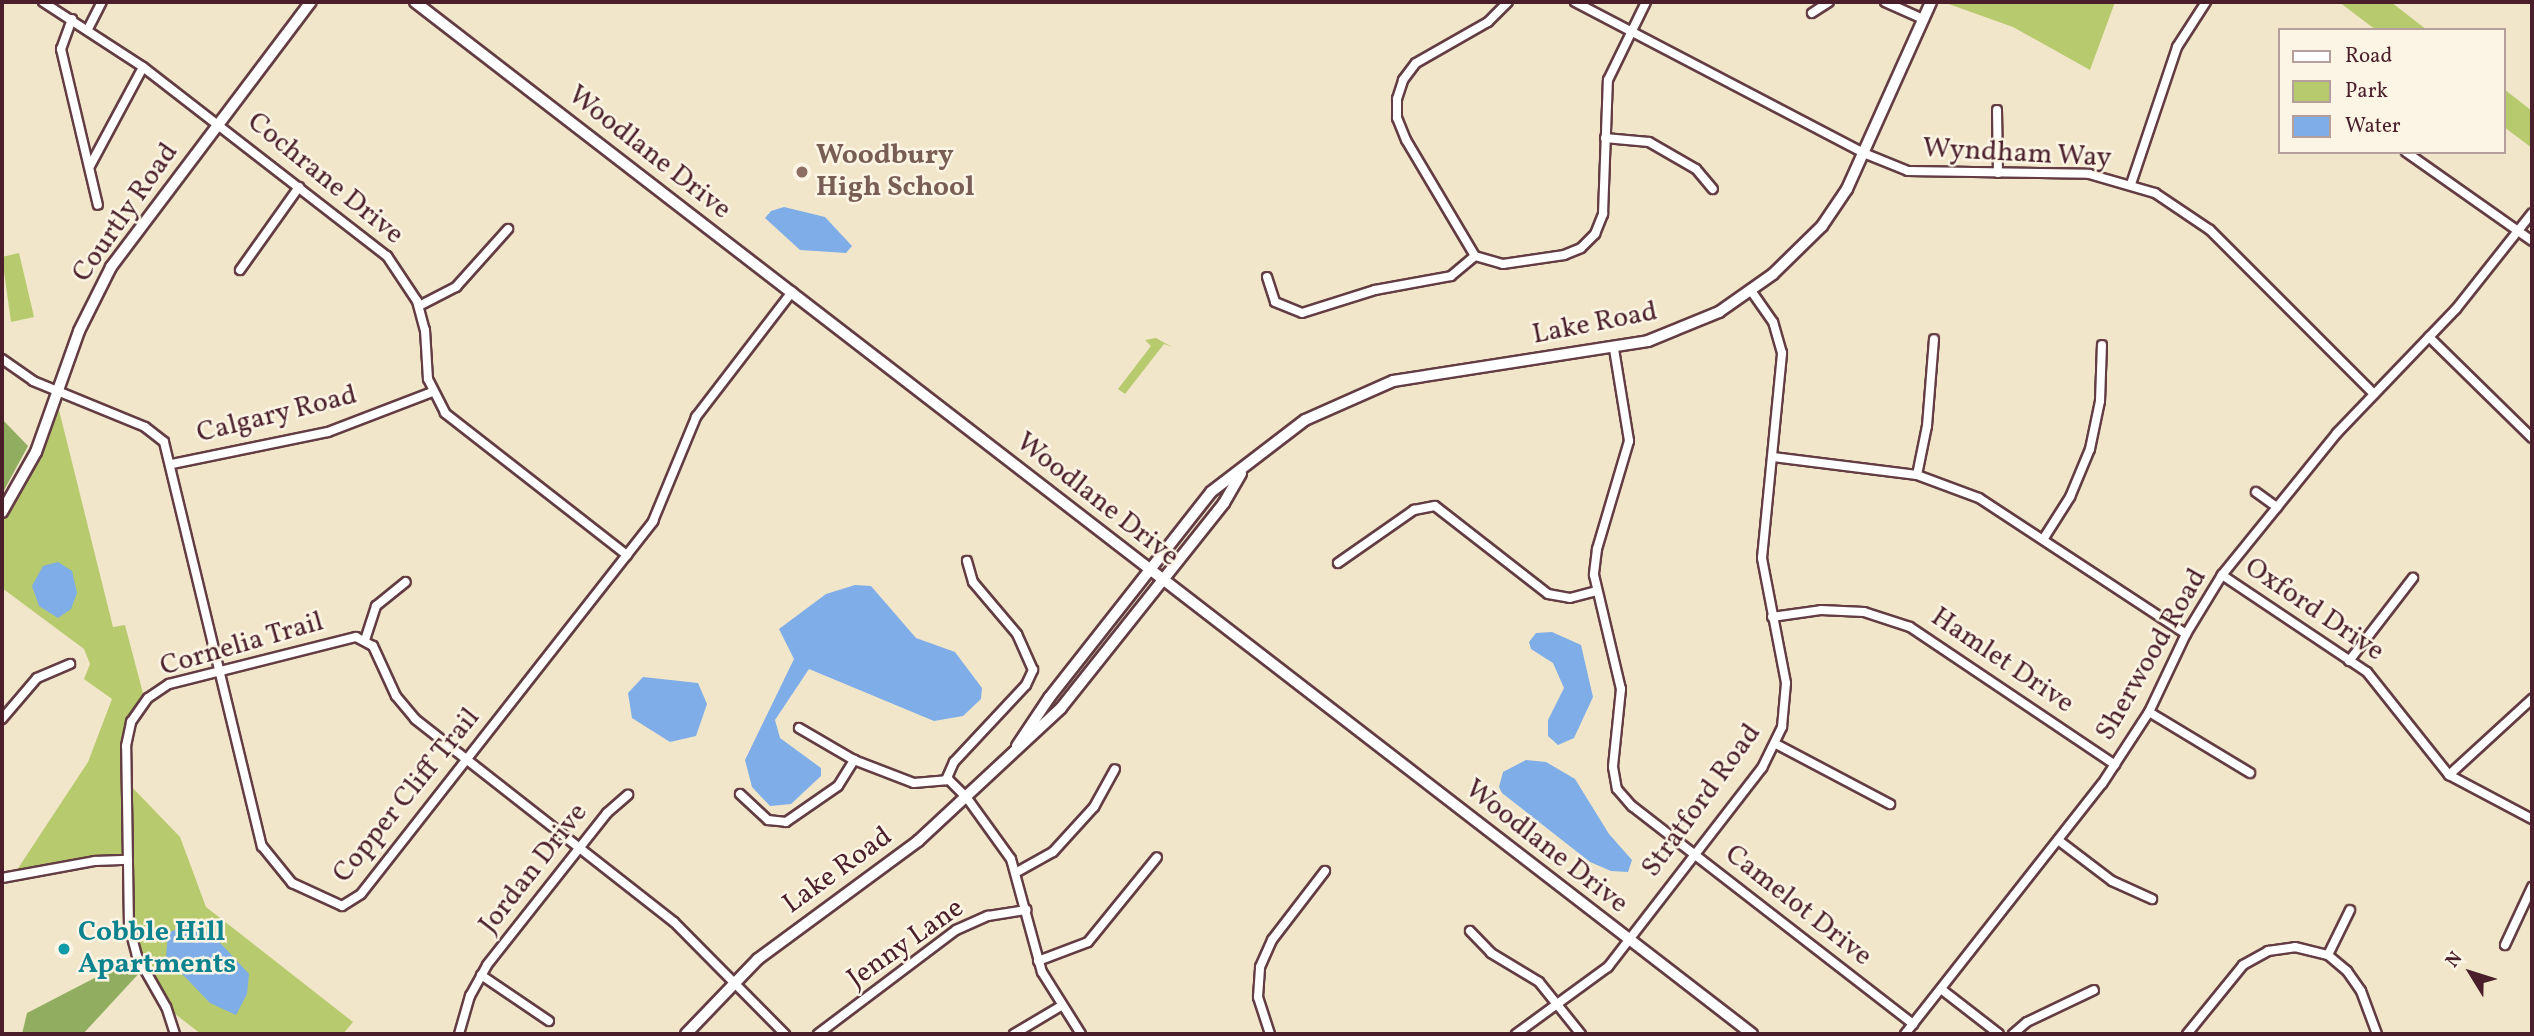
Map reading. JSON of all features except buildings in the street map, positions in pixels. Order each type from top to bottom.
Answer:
[{"type":"street","name":"Cochrane Drive","points":[[43,2],[144,67],[387,256],[419,306],[432,392],[453,421],[627,555]]},
{"type":"street","points":[[88,29],[102,2]]},
{"type":"street","name":"Courtly Road","points":[[2,512],[37,453],[79,331],[111,267],[311,2]]},
{"type":"street","name":"Woodlane Drive","points":[[415,2],[1752,1034]]},
{"type":"street","points":[[1508,2],[1484,25],[1419,61],[1403,80],[1397,99],[1403,135],[1475,256],[1503,264],[1568,254],[1587,243],[1604,211],[1607,84],[1647,2]]},
{"type":"street","name":"Wyndham Way","points":[[1575,2],[1866,155],[1926,174],[2089,174],[2131,184],[2175,204],[2210,230],[2374,394]]},
{"type":"street","points":[[1812,13],[1829,2]]},
{"type":"street","points":[[1885,2],[1923,19]]},
{"type":"street","name":"Lake Road","points":[[1017,746],[1211,492],[1244,469],[1287,431],[1370,388],[1412,377],[1614,349],[1685,328],[1751,291],[1822,226],[1866,155],[1931,2]]},
{"type":"street","points":[[2131,184],[2177,47],[2206,2]]},
{"type":"street","points":[[72,19],[61,50],[98,205]]},
{"type":"street","points":[[89,166],[144,67]]},
{"type":"street","points":[[1997,110],[1998,173]]},
{"type":"street","points":[[1605,138],[1649,142],[1696,169],[1713,189]]},
{"type":"street","points":[[2409,154],[2532,241]]},
{"type":"street","points":[[240,270],[299,187]]},
{"type":"street","name":"Sherwood Road","points":[[1905,1034],[2115,765],[2149,712],[2186,634],[2222,575],[2277,507],[2374,394],[2428,337],[2532,213]]},
{"type":"street","points":[[419,306],[456,287],[508,229]]},
{"type":"street","points":[[1267,277],[1275,302],[1302,313],[1381,288],[1451,276],[1475,256]]},
{"type":"street","name":"Stratford Road","points":[[1516,1034],[1608,967],[1776,744],[1786,706],[1786,683],[1762,558],[1782,353],[1773,322],[1751,291]]},
{"type":"street","name":"Copper Cliff Trail","points":[[2,359],[24,376],[59,393],[155,432],[166,445],[265,851],[292,883],[334,906],[356,899],[627,555],[663,505],[685,437],[699,412],[792,292]]},
{"type":"street","points":[[2428,337],[2532,438]]},
{"type":"street","points":[[1917,475],[1927,426],[1934,339]]},
{"type":"street","points":[[2044,538],[2070,497],[2090,449],[2100,401],[2102,345]]},
{"type":"street","name":"Camelot Drive","points":[[1614,349],[1629,441],[1594,562],[1596,591],[1621,689],[1613,767],[1617,789],[1694,854],[1913,1024]]},
{"type":"street","name":"Calgary Road","points":[[172,464],[328,432],[432,392]]},
{"type":"street","points":[[1773,457],[1917,475],[1979,498],[2044,538],[2120,594],[2186,634]]},
{"type":"street","name":"Lake Road","points":[[686,1034],[734,982],[784,939],[892,862],[967,798],[1017,746],[1061,708],[1224,503],[1244,469]]},
{"type":"street","points":[[2256,492],[2277,507]]},
{"type":"street","points":[[1338,563],[1413,510],[1435,506],[1548,594],[1570,598],[1596,591]]},
{"type":"street","points":[[946,780],[954,762],[1026,685],[1033,670],[1014,630],[971,580],[967,561]]},
{"type":"street","name":"Oxford Drive","points":[[2222,575],[2379,683],[2449,775],[2532,819]]},
{"type":"street","points":[[2349,661],[2413,578]]},
{"type":"street","name":"Cornelia Trail","points":[[365,640],[376,606],[406,582]]},
{"type":"street","name":"Hamlet Drive","points":[[1772,617],[1821,610],[1864,612],[1910,626],[2115,765]]},
{"type":"street","name":"Cornelia Trail","points":[[175,1034],[132,941],[126,746],[131,722],[161,688],[351,638],[365,640],[374,648],[403,706],[466,760],[680,928],[786,1034]]},
{"type":"street","points":[[2,719],[35,680],[70,664]]},
{"type":"street","points":[[2449,775],[2532,699]]},
{"type":"street","points":[[2149,712],[2249,773]]},
{"type":"street","points":[[799,729],[854,760],[920,785],[946,780]]},
{"type":"street","points":[[1776,744],[1890,804]]},
{"type":"street","points":[[740,794],[768,820],[786,822],[838,786],[854,760]]},
{"type":"street","points":[[1017,872],[1053,852],[1094,807],[1115,769]]},
{"type":"street","points":[[946,780],[967,798],[998,835],[1017,872],[1038,961],[1061,1006],[1081,1034]]},
{"type":"street","name":"Jordan Drive","points":[[459,1034],[481,975],[579,848],[628,795]]},
{"type":"street","points":[[2058,840],[2112,881],[2152,899]]},
{"type":"street","points":[[1038,961],[1088,942],[1157,858]]},
{"type":"street","points":[[2,878],[95,861],[128,860]]},
{"type":"street","points":[[1270,1034],[1258,997],[1260,967],[1272,940],[1325,871]]},
{"type":"street","points":[[2505,946],[2532,887]]},
{"type":"street","name":"Jenny Lane","points":[[818,1034],[956,930],[988,916],[1027,910]]},
{"type":"street","points":[[2328,955],[2350,910]]},
{"type":"street","points":[[1470,931],[1491,953],[1529,973],[1581,1034]]},
{"type":"street","points":[[2187,1034],[2234,974],[2255,958],[2295,947],[2328,955],[2355,981],[2377,1034]]},
{"type":"street","name":"Jordan Drive","points":[[481,975],[549,1021]]},
{"type":"street","points":[[1941,989],[1999,1034]]},
{"type":"street","points":[[2013,1034],[2027,1022],[2094,990]]},
{"type":"street","points":[[1014,1034],[1061,1006]]},
{"type":"green space","points":[[1943,2],[2115,2],[2090,70],[2013,27]]},
{"type":"green space","points":[[2339,2],[2391,2],[2424,28],[2373,28]]},
{"type":"green space","points":[[2506,91],[2532,111],[2532,148],[2506,128]]},
{"type":"green space","points":[[19,253],[34,317],[11,322],[2,257]]},
{"type":"green space","points":[[1156,338],[1172,347],[1164,344],[1125,394],[1118,389],[1151,346],[1145,340]]},
{"type":"green space","points":[[57,402],[113,627],[125,625],[145,701],[131,722],[127,782],[180,837],[206,907],[353,1022],[343,1034],[201,1034],[166,1007],[132,941],[127,860],[13,876],[88,762],[112,699],[84,679],[90,664],[84,649],[2,588],[2,512]]},
{"type":"green space","points":[[2,419],[28,446],[2,494]]},
{"type":"green space","points":[[137,956],[143,969],[83,1034],[22,1034],[27,1013]]},
{"type":"water","points":[[784,207],[825,217],[852,246],[846,253],[800,250],[765,218],[771,211]]},
{"type":"water","points":[[58,562],[72,571],[77,593],[71,609],[58,618],[39,606],[32,586],[43,566]]},
{"type":"water","points":[[855,585],[871,586],[916,638],[955,652],[982,688],[981,699],[963,716],[934,721],[809,669],[775,720],[780,738],[821,768],[821,776],[791,804],[770,806],[752,787],[745,760],[794,659],[779,629],[826,594]]},
{"type":"water","points":[[1552,632],[1581,645],[1593,697],[1574,738],[1558,745],[1548,736],[1548,720],[1564,688],[1553,663],[1531,649],[1529,642],[1536,633]]},
{"type":"water","points":[[643,677],[698,683],[707,704],[696,736],[670,742],[632,718],[628,693]]},
{"type":"water","points":[[1526,760],[1546,762],[1575,779],[1609,834],[1632,860],[1628,872],[1611,871],[1590,862],[1502,793],[1499,787],[1503,772]]},
{"type":"water","points":[[188,924],[212,934],[249,974],[247,994],[236,1015],[210,1003],[166,957],[168,933]]},
{"type":"place","name":"Woodbury High School","points":[[802,172]]},
{"type":"place","name":"Cobble Hill Apartments","points":[[64,949]]}]
